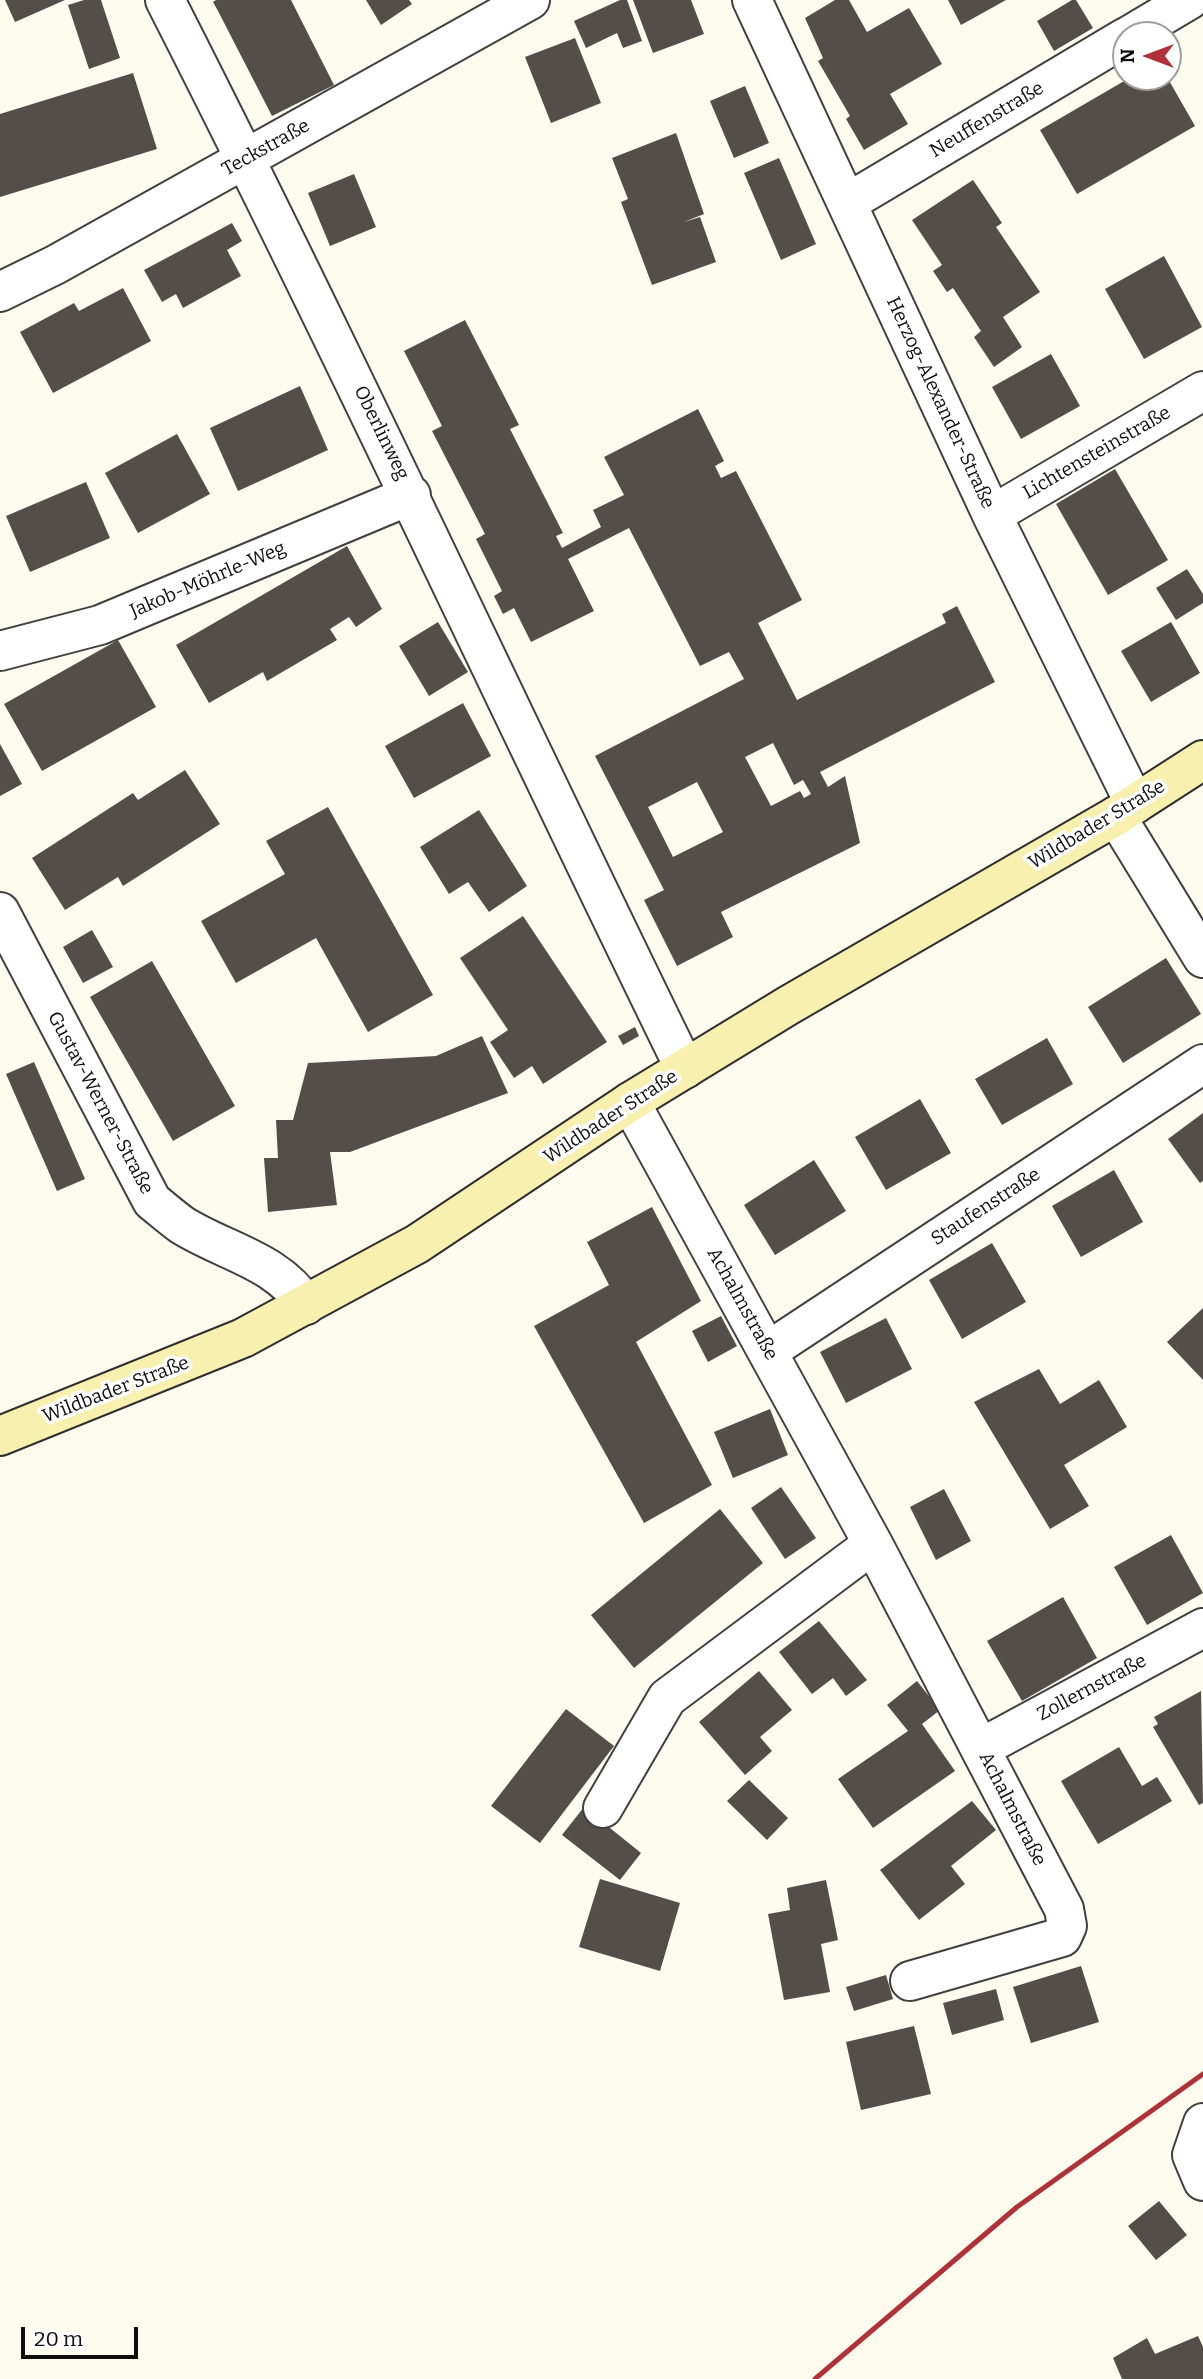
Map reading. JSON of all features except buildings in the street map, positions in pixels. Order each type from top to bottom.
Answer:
[{"type":"main road","name":"Wildbader Straße","points":[[0,1436],[243,1338],[417,1244],[630,1102],[789,1005],[1125,810],[1203,760]]},
{"type":"street","name":"Oberlinweg","points":[[165,0],[411,495],[587,871],[685,1069]]},
{"type":"street","name":"Teckstraße","points":[[0,292],[246,159],[530,0]]},
{"type":"street","name":"Herzog-Alexander-Straße","points":[[751,0],[992,515],[1125,810]]},
{"type":"street","name":"Neuffenstraße","points":[[1153,21],[1189,0]]},
{"type":"street","name":"Neuffenstraße","points":[[847,203],[1112,46]]},
{"type":"street","name":"Lichtensteinstraße","points":[[992,515],[1203,391]]},
{"type":"street","name":"Jakob-Möhrle-Weg","points":[[0,651],[100,625],[411,495]]},
{"type":"street","points":[[1125,810],[1203,958]]},
{"type":"street","name":"Gustav-Werner-Straße","points":[[0,912],[152,1201],[182,1225],[269,1266],[296,1290],[306,1305]]},
{"type":"street","name":"Staufenstraße","points":[[768,1351],[1203,1064]]},
{"type":"street","name":"Achalmstraße","points":[[630,1102],[873,1544],[1064,1909],[1067,1926],[1062,1937],[910,1981]]},
{"type":"street","points":[[603,1808],[667,1698],[873,1544]]},
{"type":"street","name":"Zollernstraße","points":[[981,1748],[1203,1628]]},
{"type":"street","points":[[1203,2123],[1192,2155],[1203,2181]]},
{"type":"railway","points":[[815,2379],[1017,2207],[1203,2074]]}]
